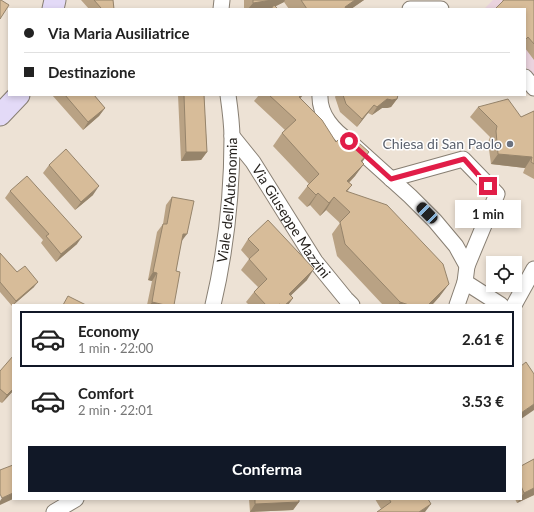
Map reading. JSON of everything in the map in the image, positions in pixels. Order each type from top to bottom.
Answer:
[{"type":"main road","points":[[0,115],[18,96]]},
{"type":"street","points":[[526,78],[534,88]]},
{"type":"street","name":"Viale dell'Autonomia","points":[[213,304],[225,245],[230,188],[232,136],[228,96]]},
{"type":"street","points":[[320,96],[321,106],[330,125],[338,134],[349,141],[391,179],[435,221],[456,246],[467,266]]},
{"type":"street","name":"Via Giuseppe Mazzini","points":[[232,136],[253,162],[315,261],[351,304]]},
{"type":"street","points":[[391,179],[464,159],[496,194],[467,266],[465,282],[457,304]]},
{"type":"street","points":[[515,304],[534,269]]},
{"type":"street","points":[[465,282],[500,304]]},
{"type":"street","points":[[54,512],[74,500]]},
{"type":"shaded area","points":[[493,0],[534,0],[534,77],[526,67],[526,8],[485,8]]},
{"type":"building","points":[[0,0],[9,5],[0,19]]},
{"type":"building","points":[[94,0],[113,0],[114,8],[101,8]]},
{"type":"building","points":[[253,0],[272,0],[253,3]]},
{"type":"building","points":[[301,0],[355,0],[346,8],[306,8]]},
{"type":"building","points":[[504,0],[534,0],[534,44],[528,37],[526,39],[526,8],[496,8]]},
{"type":"building","points":[[66,96],[95,96],[105,108],[88,122]]},
{"type":"building","points":[[184,96],[204,96],[207,152],[186,152]]},
{"type":"building","points":[[270,96],[300,96],[299,97],[322,120],[336,142],[341,137],[343,140],[349,134],[369,152],[361,161],[364,164],[347,181],[352,185],[346,191],[387,205],[443,264],[449,284],[429,304],[406,304],[400,302],[345,244],[340,222],[350,212],[334,197],[329,203],[318,193],[316,195],[307,186],[319,174],[282,133],[296,120]]},
{"type":"building","points":[[343,96],[398,96],[397,99],[387,99],[377,107],[374,105],[362,119],[346,104]]},
{"type":"building","points":[[508,99],[521,117],[534,111],[534,164],[531,162],[532,157],[498,154],[497,126],[478,107]]},
{"type":"building","points":[[66,149],[99,186],[81,202],[49,165]]},
{"type":"building","points":[[27,176],[82,237],[61,254],[46,236],[49,234],[10,191]]},
{"type":"building","points":[[172,197],[194,201],[187,234],[183,234],[176,271],[180,272],[174,304],[161,304],[152,302],[157,273],[153,272],[163,224],[167,224]]},
{"type":"building","points":[[268,220],[314,269],[289,294],[293,298],[286,304],[265,304],[254,292],[267,279],[249,259],[259,250],[248,239]]},
{"type":"building","points":[[0,253],[17,272],[25,266],[38,282],[16,301],[0,282]]},
{"type":"building","points":[[68,296],[84,304],[64,304]]},
{"type":"building","points":[[12,357],[12,390],[7,395],[0,389],[0,371]]},
{"type":"building","points":[[526,362],[534,374],[534,404],[522,412],[522,365]]},
{"type":"building","points":[[534,459],[534,488],[524,493],[522,488],[522,465]]},
{"type":"building","points":[[12,465],[12,493],[2,498],[0,494],[0,470]]},
{"type":"building","points":[[255,500],[299,500],[299,502],[255,504]]},
{"type":"building","points":[[390,500],[429,500],[431,504],[419,512],[377,512],[391,502]]},
{"type":"place","name":"Chiesa di San Paolo","points":[[510,144]]},
{"type":"route","points":[[349,141],[391,179],[464,159],[488,186]]}]
